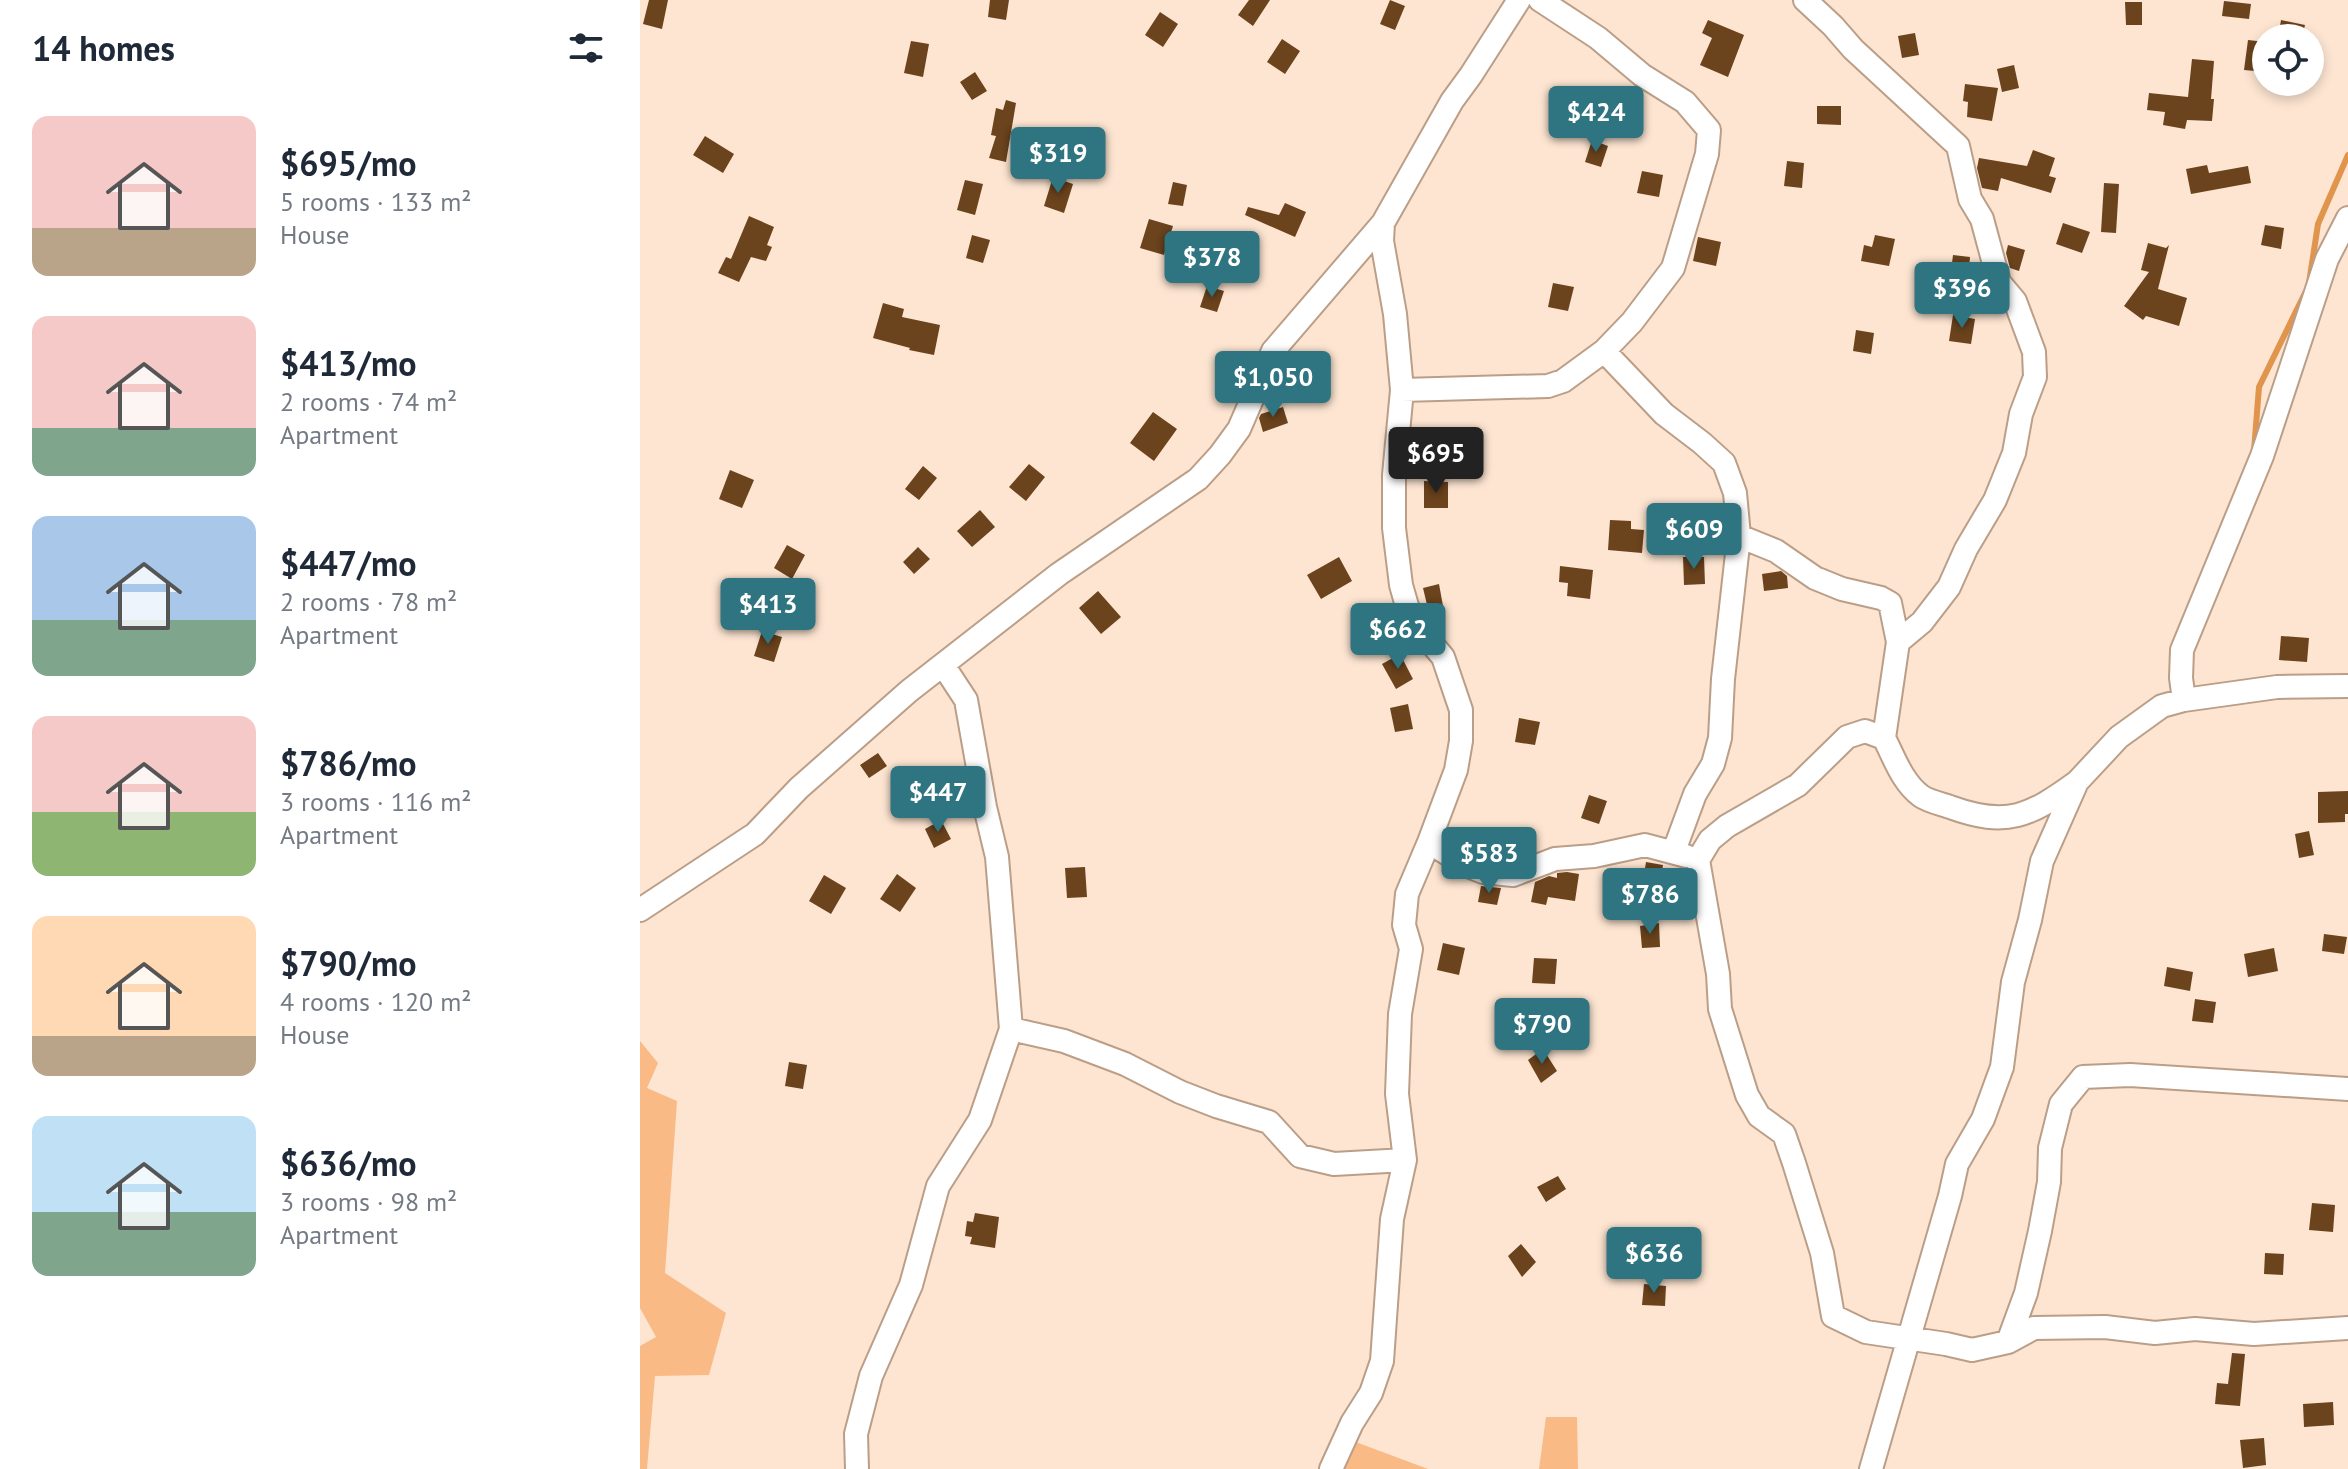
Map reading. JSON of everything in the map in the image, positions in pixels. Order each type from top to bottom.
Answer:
[{"type":"street","points":[[640,910],[755,834],[799,788],[909,691],[1059,574],[1198,479],[1239,429],[1273,351],[1383,223],[1452,101],[1519,0]]},
{"type":"street","points":[[1402,390],[1548,386],[1563,381],[1604,351],[1632,322],[1673,268],[1707,154],[1709,130],[1685,102],[1642,75],[1598,38],[1540,0]]},
{"type":"street","points":[[1805,0],[1958,146],[1970,199],[1982,219],[1999,282],[2015,301],[2034,352],[2035,377],[2021,414],[2014,453],[1995,500],[1966,549],[1949,587],[1922,622],[1898,642]]},
{"type":"street","points":[[1331,1469],[1352,1423],[1371,1393],[1382,1361],[1392,1219],[1405,1160],[1397,1094],[1400,1014],[1411,949],[1404,925],[1407,894],[1456,770],[1461,741],[1461,710],[1443,657],[1421,631],[1407,606],[1401,585],[1394,528],[1394,475],[1402,390],[1395,314],[1382,241],[1383,223]]},
{"type":"street","points":[[2184,700],[2182,650],[2262,456],[2327,259],[2347,225]]},
{"type":"street","points":[[1604,351],[1664,414],[1724,463],[1735,493],[1739,536],[1723,679],[1720,738],[1713,764],[1695,794],[1674,851]]},
{"type":"street","points":[[1739,536],[1776,551],[1815,578],[1890,603],[1898,642],[1884,738],[1902,775],[1921,796],[1971,815],[2012,818],[2046,804],[2077,782],[2119,737],[2162,706],[2277,687],[2348,686]]},
{"type":"street","points":[[857,1469],[856,1434],[871,1376],[911,1285],[938,1186],[980,1120],[1011,1029],[997,857],[966,700],[943,665]]},
{"type":"street","points":[[1884,738],[1865,731],[1847,737],[1798,785],[1727,826],[1710,840],[1698,860],[1716,962],[1720,1009],[1747,1095],[1759,1116],[1784,1134],[1822,1253],[1833,1316],[1866,1332],[1972,1350],[2008,1342],[2034,1328],[2105,1327],[2155,1333],[2195,1329],[2254,1334],[2348,1328]]},
{"type":"street","points":[[1871,1469],[1957,1164],[1983,1119],[2002,1067],[2013,982],[2042,861],[2077,782]]},
{"type":"street","points":[[1429,842],[1465,865],[1483,872],[1513,875],[1555,859],[1594,856],[1645,845],[1698,860]]},
{"type":"street","points":[[1011,1029],[1064,1041],[1125,1064],[1180,1092],[1269,1122],[1300,1156],[1334,1164],[1405,1160]]},
{"type":"street","points":[[2008,1342],[2026,1293],[2040,1231],[2049,1182],[2050,1148],[2061,1104],[2083,1077],[2130,1075],[2348,1089]]},
{"type":"shaded area","points":[[640,1041],[658,1063],[647,1088],[677,1101],[665,1273],[726,1313],[709,1375],[655,1376],[647,1469],[640,1469],[640,1346],[656,1337],[640,1308]]},
{"type":"shaded area","points":[[1546,1417],[1577,1417],[1578,1469],[1539,1469]]},
{"type":"shaded area","points":[[1337,1435],[1428,1469],[1324,1469]]},
{"type":"building","points":[[649,0],[668,0],[662,29],[643,24]]},
{"type":"building","points":[[990,0],[1009,0],[1006,20],[988,17]]},
{"type":"building","points":[[1249,0],[1270,0],[1253,26],[1238,15]]},
{"type":"building","points":[[1390,0],[1405,6],[1395,30],[1380,24]]},
{"type":"building","points":[[2224,1],[2251,4],[2249,19],[2222,16]]},
{"type":"building","points":[[2125,2],[2142,2],[2142,25],[2126,25]]},
{"type":"building","points":[[1160,12],[1178,24],[1163,47],[1145,35]]},
{"type":"building","points":[[1708,20],[1744,35],[1728,77],[1700,65],[1712,38],[1702,33]]},
{"type":"building","points":[[1915,33],[1919,55],[1902,58],[1898,36]]},
{"type":"building","points":[[1282,39],[1300,51],[1285,74],[1267,62]]},
{"type":"building","points":[[2248,40],[2252,40],[2252,71],[2244,70]]},
{"type":"building","points":[[911,41],[929,44],[923,77],[904,73]]},
{"type":"building","points":[[2192,59],[2214,61],[2212,121],[2187,120],[2185,129],[2163,125],[2165,112],[2147,110],[2149,93],[2188,97]]},
{"type":"building","points":[[2014,65],[2019,88],[2002,92],[1997,69]]},
{"type":"building","points":[[975,72],[987,91],[972,100],[960,82]]},
{"type":"building","points":[[1965,84],[1998,88],[1992,121],[1967,117],[1968,102],[1963,101]]},
{"type":"building","points":[[1006,100],[1016,103],[1006,162],[989,158],[996,136],[991,135],[996,108],[1003,110]]},
{"type":"building","points":[[1817,106],[1841,106],[1841,125],[1817,124]]},
{"type":"building","points":[[705,136],[734,154],[723,173],[693,155]]},
{"type":"building","points":[[1592,140],[1608,146],[1601,167],[1585,162]]},
{"type":"building","points":[[2033,150],[2055,158],[2049,176],[2056,178],[2051,193],[2001,178],[1998,191],[1982,188],[1977,168],[1979,158],[2027,166]]},
{"type":"building","points":[[1787,161],[1804,163],[1802,188],[1784,186]]},
{"type":"building","points":[[2207,165],[2209,173],[2248,166],[2251,183],[2191,194],[2186,169]]},
{"type":"building","points":[[1642,171],[1663,175],[1659,197],[1637,193]]},
{"type":"building","points":[[1053,177],[1073,184],[1064,213],[1044,206]]},
{"type":"building","points":[[965,180],[983,184],[975,215],[957,210]]},
{"type":"building","points":[[1173,182],[1187,185],[1183,206],[1168,204]]},
{"type":"building","points":[[2104,183],[2119,184],[2116,233],[2101,232]]},
{"type":"building","points":[[1285,203],[1306,212],[1295,237],[1245,215],[1248,207],[1279,215]]},
{"type":"building","points":[[749,216],[774,227],[767,245],[772,247],[766,261],[751,257],[739,282],[718,273],[726,257],[731,259]]},
{"type":"building","points":[[1149,219],[1173,226],[1164,255],[1140,248]]},
{"type":"building","points":[[2063,223],[2090,232],[2082,253],[2056,244]]},
{"type":"building","points":[[2265,225],[2284,228],[2281,249],[2261,245]]},
{"type":"building","points":[[972,235],[990,240],[983,263],[966,258]]},
{"type":"building","points":[[1875,235],[1895,239],[1889,266],[1861,261],[1864,245],[1872,247]]},
{"type":"building","points":[[1698,237],[1721,242],[1716,266],[1693,261]]},
{"type":"building","points":[[2148,243],[2166,248],[2169,245],[2158,289],[2187,298],[2179,326],[2146,316],[2143,320],[2124,306],[2149,272],[2141,270]]},
{"type":"building","points":[[2008,245],[2025,250],[2019,271],[2010,268],[2006,253]]},
{"type":"building","points":[[1953,255],[1970,257],[1968,281],[1950,279]]},
{"type":"building","points":[[1553,283],[1574,287],[1568,311],[1548,307]]},
{"type":"building","points":[[1207,286],[1224,291],[1217,312],[1200,307]]},
{"type":"building","points":[[883,303],[904,309],[902,317],[940,325],[934,355],[873,338]]},
{"type":"building","points":[[1953,315],[1975,319],[1971,344],[1949,341]]},
{"type":"building","points":[[1856,330],[1874,333],[1871,354],[1853,351]]},
{"type":"building","points":[[1283,407],[1288,423],[1263,432],[1259,418],[1261,414]]},
{"type":"building","points":[[1153,412],[1177,429],[1154,461],[1130,443]]},
{"type":"building","points":[[1029,464],[1045,477],[1026,501],[1009,487]]},
{"type":"building","points":[[923,466],[937,478],[919,500],[905,489]]},
{"type":"building","points":[[730,470],[754,480],[742,508],[719,499]]},
{"type":"building","points":[[1424,481],[1448,482],[1448,508],[1424,508]]},
{"type":"building","points":[[980,510],[995,527],[972,547],[957,531]]},
{"type":"building","points":[[1610,520],[1631,521],[1631,529],[1644,530],[1642,553],[1608,550]]},
{"type":"building","points":[[787,545],[805,555],[792,579],[774,568]]},
{"type":"building","points":[[918,547],[930,559],[914,574],[903,562]]},
{"type":"building","points":[[1339,557],[1352,581],[1321,599],[1307,575]]},
{"type":"building","points":[[1683,557],[1704,557],[1705,584],[1684,585]]},
{"type":"building","points":[[1560,566],[1593,570],[1590,599],[1567,596],[1568,583],[1559,582]]},
{"type":"building","points":[[1781,571],[1787,576],[1788,588],[1764,591],[1762,574]]},
{"type":"building","points":[[1439,584],[1443,606],[1428,609],[1423,588]]},
{"type":"building","points":[[1098,591],[1121,617],[1101,634],[1079,608]]},
{"type":"building","points":[[762,631],[782,637],[774,662],[754,656]]},
{"type":"building","points":[[2281,636],[2309,638],[2307,662],[2279,660]]},
{"type":"building","points":[[1400,654],[1413,679],[1396,689],[1382,664]]},
{"type":"building","points":[[1408,704],[1413,729],[1395,732],[1390,708]]},
{"type":"building","points":[[1519,718],[1540,722],[1535,745],[1515,742]]},
{"type":"building","points":[[878,753],[887,766],[869,778],[860,765]]},
{"type":"building","points":[[2348,791],[2345,822],[2318,823],[2318,792]]},
{"type":"building","points":[[1589,795],[1607,801],[1599,824],[1581,818]]},
{"type":"building","points":[[941,820],[951,839],[934,848],[925,829]]},
{"type":"building","points":[[2309,831],[2314,855],[2299,858],[2295,834]]},
{"type":"building","points":[[1646,862],[1663,865],[1659,889],[1642,887]]},
{"type":"building","points":[[1085,867],[1087,897],[1067,898],[1065,868]]},
{"type":"building","points":[[1557,873],[1579,874],[1575,901],[1548,897],[1546,905],[1531,902],[1535,882],[1549,876],[1557,878]]},
{"type":"building","points":[[897,874],[916,888],[900,912],[880,899]]},
{"type":"building","points":[[824,875],[846,888],[831,914],[809,901]]},
{"type":"building","points":[[1481,886],[1501,888],[1497,905],[1478,902]]},
{"type":"building","points":[[1659,923],[1660,947],[1642,948],[1640,926]]},
{"type":"building","points":[[2324,934],[2347,937],[2344,954],[2322,951]]},
{"type":"building","points":[[1443,943],[1465,948],[1459,975],[1437,970]]},
{"type":"building","points":[[2274,948],[2278,971],[2248,977],[2244,954]]},
{"type":"building","points":[[1534,958],[1557,959],[1555,984],[1532,983]]},
{"type":"building","points":[[2167,967],[2193,972],[2190,991],[2164,986]]},
{"type":"building","points":[[2195,999],[2216,1002],[2213,1023],[2192,1021]]},
{"type":"building","points":[[1543,1049],[1557,1071],[1541,1083],[1528,1060]]},
{"type":"building","points":[[789,1062],[807,1065],[803,1089],[785,1086]]},
{"type":"building","points":[[1558,1176],[1566,1189],[1546,1202],[1537,1187]]},
{"type":"building","points":[[2312,1203],[2335,1205],[2333,1232],[2309,1230]]},
{"type":"building","points":[[975,1213],[999,1217],[995,1248],[970,1244],[972,1237],[965,1236],[967,1221],[973,1222]]},
{"type":"building","points":[[1521,1244],[1536,1262],[1522,1277],[1508,1256]]},
{"type":"building","points":[[2265,1253],[2284,1254],[2283,1275],[2264,1274]]},
{"type":"building","points":[[1644,1284],[1666,1286],[1665,1306],[1642,1305]]},
{"type":"building","points":[[2232,1353],[2245,1354],[2240,1406],[2215,1404],[2217,1383],[2228,1384]]},
{"type":"building","points":[[2333,1402],[2334,1425],[2304,1427],[2303,1404]]},
{"type":"building","points":[[2264,1438],[2266,1465],[2243,1468],[2240,1440]]},
{"type":"waterway","points":[[2309,283],[2318,224],[2348,155]]},
{"type":"waterway","points":[[2254,451],[2259,387],[2305,293]]}]
